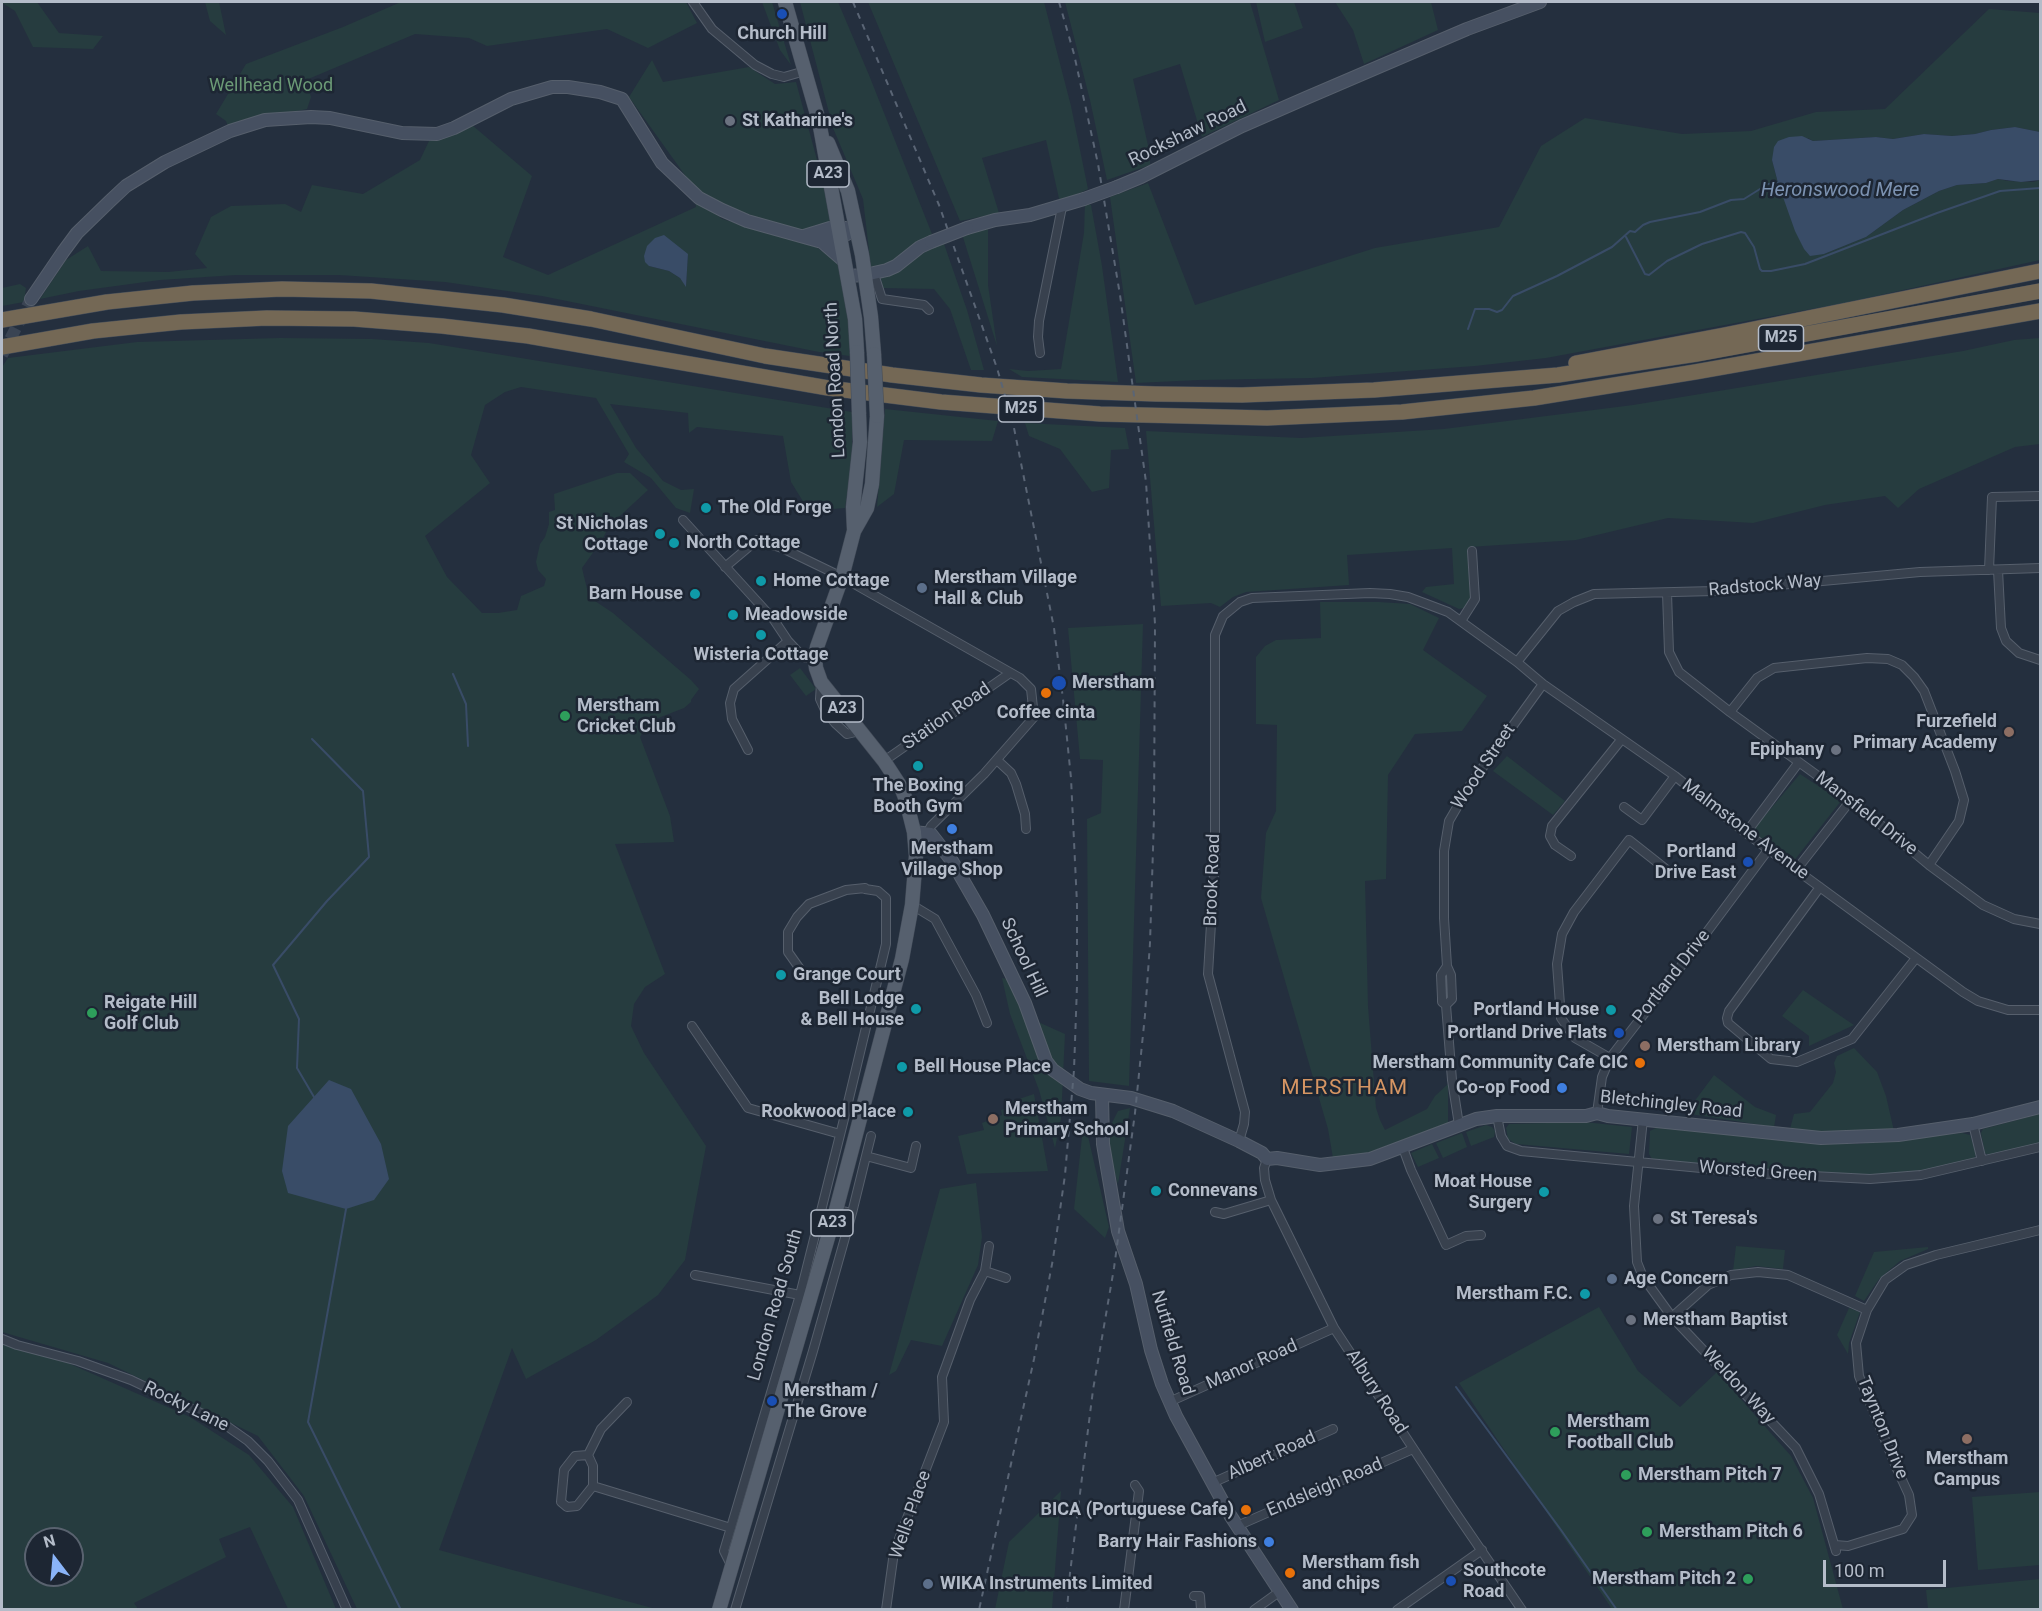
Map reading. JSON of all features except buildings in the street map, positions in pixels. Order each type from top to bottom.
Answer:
[{"type":"highway","points":[[1521,379],[1576,363],[2040,271]]},
{"type":"highway","name":"M25","points":[[2,320],[96,303],[193,293],[327,290],[415,294],[503,304],[765,356],[938,380],[1122,393],[1242,395],[1374,390],[1521,379],[1653,361],[2040,291]]},
{"type":"highway","name":"M25","points":[[2,347],[93,331],[180,322],[267,318],[354,319],[528,336],[828,388],[941,402],[1100,414],[1267,418],[1402,412],[1514,401],[1684,374],[2040,311]]},
{"type":"main road","name":"London Road North","points":[[785,2],[819,121],[855,319],[860,442],[853,507],[854,531]]},
{"type":"main road","name":"London Road North","points":[[819,121],[848,191],[869,274],[874,354],[877,416],[872,484],[867,508],[854,531],[842,578]]},
{"type":"main road","name":"A23","points":[[842,578],[817,647],[816,668],[821,682],[884,761],[901,787],[914,831]]},
{"type":"main road","name":"London Road South","points":[[719,1610],[836,1210],[834,1188],[900,969],[912,905],[916,856],[914,831]]},
{"type":"street","points":[[693,2],[712,29],[755,66],[784,77],[805,71]]},
{"type":"street","name":"Rockshaw Road","points":[[847,276],[869,274],[896,266],[920,247],[967,228],[1062,207],[1117,187],[1242,126],[1306,98],[1467,29],[1540,2]]},
{"type":"street","points":[[31,299],[77,233],[110,201],[136,180],[165,162],[231,130],[265,120],[310,117],[330,118],[402,133],[436,134],[454,128],[511,99],[552,87],[600,92],[622,99],[662,164],[699,198],[747,221],[822,242],[844,261]]},
{"type":"street","points":[[1041,353],[1038,337],[1039,321],[1062,207]]},
{"type":"street","points":[[804,236],[856,229]]},
{"type":"street","points":[[822,242],[839,232]]},
{"type":"street","points":[[869,274],[882,299],[924,305],[929,310]]},
{"type":"street","points":[[2040,496],[1992,497],[1994,570],[2001,628],[2006,641],[2019,653],[2040,660]]},
{"type":"street","points":[[683,520],[774,620],[788,641],[803,657],[815,659]]},
{"type":"street","points":[[725,567],[757,540],[782,548],[842,578],[1010,673],[1028,686],[1032,693],[1034,717],[997,760],[931,826],[928,832],[914,831]]},
{"type":"street","points":[[1461,621],[1475,599],[1472,551]]},
{"type":"street","name":"Radstock Way","points":[[1517,662],[1552,617],[1565,606],[1584,597],[1603,594],[1769,587],[1920,572],[2040,568]]},
{"type":"street","name":"Malmstone Avenue","points":[[1223,616],[1240,602],[1252,598],[1370,592],[1414,599],[1433,606],[1461,621],[1543,684],[1676,776],[1768,850],[1963,992],[1978,1001],[2008,1010],[2040,1010]]},
{"type":"street","name":"Mansfield Drive","points":[[1667,593],[1668,642],[1673,663],[1679,672],[1851,800],[1983,905],[2014,919],[2040,924]]},
{"type":"street","name":"Brook Road","points":[[1223,616],[1215,635],[1215,856],[1208,974],[1245,1112],[1244,1127],[1239,1141]]},
{"type":"street","points":[[748,750],[732,719],[730,703],[734,689],[788,641]]},
{"type":"street","points":[[1730,712],[1757,678],[1774,669],[1867,658],[1888,659],[1902,665],[1924,691],[1964,800],[1959,821],[1929,864]]},
{"type":"street","name":"Station Road","points":[[884,761],[1010,673]]},
{"type":"street","name":"Wood Street","points":[[1459,1125],[1452,1080],[1446,1005],[1442,1002],[1441,975],[1447,966],[1444,851],[1449,821],[1470,785],[1543,684]]},
{"type":"street","points":[[1571,856],[1555,844],[1550,836],[1552,826],[1621,740]]},
{"type":"street","points":[[997,760],[1011,773],[1016,784],[1025,814],[1026,829]]},
{"type":"street","points":[[1746,833],[1799,762]]},
{"type":"street","points":[[1624,807],[1642,820],[1676,776]]},
{"type":"street","points":[[1797,869],[1851,800]]},
{"type":"street","name":"School Hill","points":[[928,832],[952,861],[983,915],[1025,1003],[1046,1061],[1063,1078],[1080,1089],[1102,1095]]},
{"type":"street","points":[[1610,1058],[1575,1038],[1561,1018],[1557,964],[1562,934],[1574,912],[1629,840],[1667,870]]},
{"type":"street","name":"Portland Drive","points":[[1597,1113],[1602,1077],[1610,1058],[1768,850]]},
{"type":"street","name":"London Road South","points":[[732,1567],[724,1551],[834,1188],[840,1134],[886,944],[886,898],[878,891],[865,888],[846,890],[809,904],[797,917],[788,932],[788,952],[800,969]]},
{"type":"street","points":[[1820,888],[1728,1011],[1728,1023],[1772,1059],[1797,1062],[1852,1038],[1916,958]]},
{"type":"street","points":[[912,905],[935,920],[976,995],[987,1023]]},
{"type":"street","points":[[692,1026],[748,1108],[840,1134]]},
{"type":"street","name":"Bletchingley Road","points":[[1102,1095],[1131,1098],[1173,1111],[1239,1141],[1262,1153],[1268,1159],[1277,1158],[1320,1165],[1370,1159],[1476,1119],[1497,1116],[1586,1116],[1597,1113],[1608,1116],[1821,1137],[1898,1135],[1973,1124],[2040,1107]]},
{"type":"street","name":"Nutfield Road","points":[[1102,1095],[1103,1144],[1118,1231],[1136,1284],[1151,1350],[1169,1402],[1237,1526],[1292,1610]]},
{"type":"street","name":"Worsted Green","points":[[1497,1116],[1501,1136],[1507,1146],[1521,1151],[1639,1161],[1710,1170],[1870,1179],[1921,1174],[2040,1147]]},
{"type":"street","name":"Weldon Way","points":[[1643,1119],[1634,1206],[1637,1262],[1643,1277],[1672,1317],[1796,1448],[1819,1494],[1835,1548]]},
{"type":"street","points":[[1973,1124],[1982,1161]]},
{"type":"street","points":[[735,1610],[810,1362],[871,1136]]},
{"type":"street","points":[[866,1156],[911,1168],[916,1146]]},
{"type":"street","points":[[1403,1148],[1446,1245],[1466,1236],[1480,1235]]},
{"type":"street","name":"Albury Road","points":[[1268,1159],[1264,1168],[1271,1200],[1334,1328],[1522,1610]]},
{"type":"street","points":[[1215,1212],[1224,1214],[1271,1200]]},
{"type":"street","points":[[836,1210],[852,1213]]},
{"type":"street","name":"Taynton Drive","points":[[1835,1548],[1903,1529],[1912,1515],[1910,1495],[1859,1376],[1856,1342],[1867,1310],[1885,1280],[1906,1265],[1936,1255],[2040,1230]]},
{"type":"street","points":[[989,1246],[985,1271],[1006,1278]]},
{"type":"street","name":"Wells Place","points":[[886,1610],[894,1552],[944,1422],[942,1377],[970,1300],[985,1271]]},
{"type":"street","points":[[1672,1317],[1708,1285],[1731,1275],[1758,1272],[1788,1275],[1867,1310]]},
{"type":"street","points":[[696,1275],[800,1295]]},
{"type":"street","name":"Manor Road","points":[[1169,1402],[1334,1328]]},
{"type":"street","name":"Rocky Lane","points":[[2,1340],[16,1346],[78,1361],[131,1380],[224,1424],[248,1441],[268,1461],[298,1500],[347,1610]]},
{"type":"street","points":[[588,1455],[601,1429],[627,1402]]},
{"type":"street","name":"Albert Road","points":[[1212,1483],[1332,1429]]},
{"type":"street","name":"Endsleigh Road","points":[[1237,1526],[1413,1449]]},
{"type":"street","points":[[588,1455],[593,1466],[593,1486],[577,1506],[567,1507],[561,1502],[564,1470],[575,1456],[588,1455]]},
{"type":"street","points":[[1124,1610],[1139,1491],[1135,1485]]},
{"type":"street","points":[[593,1486],[731,1528]]},
{"type":"street","points":[[1397,1610],[1482,1550]]},
{"type":"street","points":[[1254,1610],[1280,1592]]},
{"type":"street","points":[[1194,1596],[1200,1596],[1201,1610]]},
{"type":"green space","points":[[2,2],[37,2],[59,33],[103,36],[93,49],[33,47],[15,11]]},
{"type":"green space","points":[[205,2],[219,2],[226,35],[210,21]]},
{"type":"green space","name":"Wellhead Wood","points":[[401,2],[686,2],[697,23],[648,48],[607,29],[487,46],[469,38],[415,34],[306,80],[311,97],[307,109],[248,121],[230,131],[226,121],[216,114],[246,64]]},
{"type":"green space","points":[[762,2],[772,2],[791,65],[780,50]]},
{"type":"green space","points":[[800,2],[838,2],[932,234],[890,263],[871,268],[863,199],[833,128]]},
{"type":"green space","points":[[868,2],[1044,2],[1071,106],[1088,189],[1060,203],[1046,140],[982,158],[999,213],[960,221]]},
{"type":"green space","points":[[1065,2],[1250,2],[1279,100],[1202,137],[1180,64],[1133,79],[1150,154],[1150,165],[1107,180],[1090,100]]},
{"type":"green space","points":[[1256,2],[1294,2],[1303,28],[1265,42]]},
{"type":"green space","points":[[1335,2],[1431,2],[1438,30],[1364,64],[1353,30]]},
{"type":"green space","points":[[1989,9],[2040,13],[2040,132],[2015,127],[1952,136],[1924,134],[1893,139],[1876,137],[1813,141],[1808,138],[1772,160],[1778,183],[1804,249],[1824,254],[1866,237],[1903,210],[1939,191],[1957,185],[1986,183],[1998,179],[2033,182],[2040,180],[2040,260],[1844,303],[1546,358],[1475,366],[1312,378],[1136,383],[1110,197],[1148,183],[1195,305],[1375,248],[1499,227],[1541,146],[1585,118],[1682,134],[1751,131],[1816,112],[1885,109]]},
{"type":"green space","points":[[652,60],[663,82],[749,67],[775,84],[796,82],[834,223],[816,225],[801,231],[726,211],[692,185],[629,97]]},
{"type":"green space","points":[[472,125],[532,176],[503,257],[548,275],[696,207],[695,198],[722,219],[816,247],[840,263],[848,316],[850,356],[819,352],[542,296],[445,282],[339,275],[236,275],[160,280],[79,291],[40,299],[66,260],[88,246],[101,271],[168,272],[207,268],[195,254],[211,217],[231,206],[285,204],[301,212],[312,185],[363,194],[420,160],[429,141]],"holes":[[[688,254],[686,286],[680,278],[669,271],[649,266]]]},
{"type":"green space","points":[[1085,202],[1091,205],[1118,382],[1022,377],[1009,369],[1028,371],[1061,369],[1084,233]]},
{"type":"green space","points":[[988,228],[988,285],[997,346],[962,234]]},
{"type":"green space","points":[[943,241],[967,310],[984,370],[971,370],[950,309],[934,289],[882,288],[881,277],[900,271],[934,245]]},
{"type":"green space","points":[[20,284],[26,288],[24,302],[2,306],[2,288]]},
{"type":"green space","name":"Reigate Hill Golf Club","points":[[280,338],[372,339],[429,343],[852,412],[852,460],[845,508],[809,511],[791,482],[783,436],[697,427],[689,433],[688,413],[610,404],[636,448],[663,481],[681,490],[694,489],[690,513],[676,508],[651,478],[624,462],[629,454],[596,398],[521,387],[505,392],[485,405],[471,455],[490,483],[425,536],[447,577],[482,613],[517,610],[521,596],[544,586],[546,579],[538,570],[536,562],[540,544],[549,524],[549,512],[555,510],[554,494],[617,473],[630,473],[648,490],[609,526],[582,568],[589,597],[613,613],[699,689],[684,708],[648,722],[640,737],[670,816],[674,842],[615,844],[665,974],[645,987],[634,1004],[631,1026],[644,1053],[706,1146],[685,1260],[658,1295],[596,1340],[526,1379],[512,1348],[439,1550],[656,1609],[357,1609],[304,1496],[258,1436],[108,1363],[2,1332],[2,367],[8,358],[137,342]]},
{"type":"green space","points":[[2040,338],[2040,444],[2015,447],[1919,489],[1898,508],[1885,496],[1825,505],[1753,523],[1668,518],[1576,540],[1469,547],[1471,598],[1464,608],[1459,609],[1422,592],[1426,587],[1454,584],[1452,548],[1347,555],[1349,585],[1246,592],[1233,597],[1220,607],[1211,603],[1161,606],[1146,431],[1301,438],[1444,429],[1633,405],[1963,351],[2014,340]]},
{"type":"green space","points":[[885,409],[998,421],[992,441],[904,440],[894,494],[877,507]]},
{"type":"green space","points":[[1025,423],[1125,428],[1129,449],[1111,450],[1109,488],[1092,492],[1060,449],[1029,436]]},
{"type":"green space","points":[[1320,602],[1410,604],[1439,618],[1423,650],[1487,696],[1462,731],[1415,734],[1388,775],[1386,879],[1365,881],[1368,1006],[1376,1108],[1380,1120],[1385,1130],[1427,1109],[1435,1096],[1448,1084],[1448,1123],[1362,1155],[1333,1158],[1328,1129],[1261,898],[1266,833],[1276,811],[1277,725],[1256,724],[1256,657],[1265,646],[1276,640],[1321,638]]},
{"type":"green space","points":[[1143,624],[1129,1086],[1089,1081],[1087,819],[1101,813],[1103,760],[1080,759],[1068,628]]},
{"type":"green space","points":[[800,668],[816,689],[806,696],[790,675]]},
{"type":"green space","points":[[1507,756],[1565,801],[1553,815],[1493,771]]},
{"type":"green space","points":[[1800,774],[1841,801],[1793,862],[1751,832]]},
{"type":"green space","points":[[1002,978],[1007,979],[1036,1021],[1065,1034],[1061,1119],[1055,1148],[1039,1090],[1010,1014]]},
{"type":"green space","points":[[1803,990],[1854,1025],[1809,1046],[1809,1036],[1782,1016]]},
{"type":"green space","points":[[1854,1048],[1877,1072],[1886,1096],[1894,1131],[1818,1133],[1790,1129],[1794,1114],[1810,1112],[1833,1083],[1836,1072],[1834,1063],[1837,1056]]},
{"type":"green space","points":[[1714,1075],[1755,1107],[1776,1115],[1774,1127],[1690,1114],[1691,1106]]},
{"type":"green space","points":[[1034,1094],[1048,1171],[967,1174],[958,1136],[984,1130],[982,1123],[1002,1115],[1001,1110],[1012,1106],[1010,1102]]},
{"type":"green space","points":[[1130,1108],[1118,1184],[1108,1150],[1108,1131],[1118,1111]]},
{"type":"green space","points":[[2040,1114],[2040,1143],[1990,1156],[1985,1153],[1981,1133],[1983,1129]]},
{"type":"green space","points":[[1084,1119],[1109,1227],[1105,1238],[1074,1209]]},
{"type":"green space","points":[[1584,1122],[1632,1127],[1629,1154],[1516,1144],[1508,1139],[1506,1128],[1509,1124]]},
{"type":"green space","points":[[1486,1125],[1495,1131],[1494,1137],[1471,1146],[1466,1132]]},
{"type":"green space","points":[[1658,1127],[1807,1142],[1858,1144],[1962,1133],[1970,1135],[1976,1154],[1973,1160],[1921,1171],[1868,1177],[1841,1177],[1652,1159],[1649,1154],[1650,1131]]},
{"type":"green space","points":[[1462,1133],[1467,1147],[1443,1158],[1436,1143]]},
{"type":"green space","points":[[1432,1144],[1439,1158],[1418,1167],[1411,1153]]},
{"type":"green space","points":[[976,1183],[982,1237],[978,1265],[942,1346],[911,1340],[896,1371],[889,1375],[940,1189]]},
{"type":"green space","points":[[1736,1246],[1785,1250],[1783,1269],[1756,1266],[1733,1271]]},
{"type":"green space","points":[[1928,1247],[1900,1261],[1879,1279],[1864,1301],[1855,1296],[1874,1252]]},
{"type":"green space","points":[[1599,1307],[1638,1371],[1680,1407],[1717,1372],[1791,1456],[1813,1498],[1843,1609],[1612,1609],[1459,1383]]},
{"type":"green space","points":[[1849,1308],[1860,1312],[1849,1343],[1848,1354],[1837,1335]]},
{"type":"green space","points":[[2,1343],[68,1363],[190,1417],[249,1455],[293,1507],[336,1609],[288,1609],[250,1527],[219,1539],[226,1557],[134,1603],[138,1609],[2,1609]]},
{"type":"green space","points":[[1061,1491],[1052,1609],[995,1609],[1009,1542]]},
{"type":"green space","points":[[2040,1492],[2040,1565],[1978,1570],[1972,1497]]},
{"type":"green space","points":[[2040,1579],[2040,1609],[1928,1609],[1926,1590]]},
{"type":"water","name":"Heronswood Mere","points":[[2015,127],[2040,132],[2040,180],[2021,182],[1998,179],[1986,183],[1957,185],[1939,191],[1903,210],[1866,237],[1824,254],[1810,256],[1795,231],[1772,160],[1774,147],[1778,141],[1789,137],[1802,136],[1813,141],[1876,137],[1893,139],[1924,134],[1952,136],[1975,134]]},
{"type":"water","points":[[664,235],[688,254],[686,287],[680,278],[669,271],[649,266],[645,262],[647,246],[655,238]]},
{"type":"water","points":[[329,1080],[351,1089],[381,1144],[389,1179],[374,1200],[346,1209],[288,1193],[282,1171],[288,1126]]},
{"type":"waterway","points":[[1468,329],[1475,309],[1489,309],[1497,312],[1502,310],[1513,296],[1612,247],[1630,231],[1635,232],[1650,222],[1700,212],[1731,200],[1744,199],[1768,184],[1778,183]]},
{"type":"waterway","points":[[1626,237],[1645,274],[1649,275],[1667,261],[1702,244],[1741,232],[1745,233],[1754,247],[1760,269],[1771,271],[1805,264],[2000,191],[2040,188]]},
{"type":"waterway","points":[[453,674],[466,704],[468,746]]},
{"type":"waterway","points":[[312,739],[363,791],[369,857],[327,901],[273,965],[299,1019],[297,1068],[314,1097]]},
{"type":"waterway","points":[[346,1209],[308,1422],[401,1610]]},
{"type":"waterway","points":[[1456,1387],[1617,1610]]},
{"type":"tunnel","points":[[2,355],[31,299]]},
{"type":"railway","points":[[853,2],[939,205],[997,368],[1013,423],[1054,628],[1071,778],[1077,904],[1077,986],[1074,1070],[1065,1175],[1053,1259],[1034,1359],[979,1610]]},
{"type":"railway","points":[[1059,2],[1074,54],[1098,164],[1120,295],[1146,482],[1155,624],[1154,818],[1145,1015],[1135,1113],[1114,1268],[1093,1390],[1067,1610]]},
{"type":"place","name":"Church Hill","points":[[782,14]]},
{"type":"place","name":"St Katharine's","points":[[730,121]]},
{"type":"place","name":"The Old Forge","points":[[706,508]]},
{"type":"place","name":"St Nicholas Cottage","points":[[660,534]]},
{"type":"place","name":"North Cottage","points":[[674,543]]},
{"type":"place","name":"Home Cottage","points":[[761,581]]},
{"type":"place","name":"Merstham Village Hall & Club","points":[[922,588]]},
{"type":"place","name":"Barn House","points":[[695,594]]},
{"type":"place","name":"Meadowside","points":[[733,615]]},
{"type":"place","name":"Wisteria Cottage","points":[[761,635]]},
{"type":"place","name":"Merstham","points":[[1059,683]]},
{"type":"place","name":"Coffee cinta","points":[[1046,693]]},
{"type":"place","name":"Merstham Cricket Club","points":[[565,716]]},
{"type":"place","name":"Furzefield Primary Academy","points":[[2009,732]]},
{"type":"place","name":"Epiphany","points":[[1836,750]]},
{"type":"place","name":"The Boxing Booth Gym","points":[[918,766]]},
{"type":"place","name":"Merstham Village Shop","points":[[952,829]]},
{"type":"place","name":"Portland Drive East","points":[[1748,862]]},
{"type":"place","name":"Grange Court","points":[[781,975]]},
{"type":"place","name":"Bell Lodge & Bell House","points":[[916,1009]]},
{"type":"place","name":"Portland House","points":[[1611,1010]]},
{"type":"place","name":"Reigate Hill Golf Club","points":[[92,1013]]},
{"type":"place","name":"Portland Drive Flats","points":[[1619,1033]]},
{"type":"place","name":"Merstham Library","points":[[1645,1046]]},
{"type":"place","name":"Merstham Community Cafe CIC","points":[[1640,1063]]},
{"type":"place","name":"Bell House Place","points":[[902,1067]]},
{"type":"place","name":"Co-op Food","points":[[1562,1088]]},
{"type":"place","name":"Rookwood Place","points":[[908,1112]]},
{"type":"place","name":"Merstham Primary School","points":[[993,1119]]},
{"type":"place","name":"Connevans","points":[[1156,1191]]},
{"type":"place","name":"Moat House Surgery","points":[[1544,1192]]},
{"type":"place","name":"St Teresa's","points":[[1658,1219]]},
{"type":"place","name":"Age Concern","points":[[1612,1279]]},
{"type":"place","name":"Merstham F.C.","points":[[1585,1294]]},
{"type":"place","name":"Merstham Baptist","points":[[1631,1320]]},
{"type":"place","name":"Merstham / The Grove","points":[[772,1401]]},
{"type":"place","name":"Merstham Football Club","points":[[1555,1432]]},
{"type":"place","name":"Merstham Campus","points":[[1967,1439]]},
{"type":"place","name":"Merstham Pitch 7","points":[[1626,1475]]},
{"type":"place","name":"BICA (Portuguese Cafe)","points":[[1246,1510]]},
{"type":"place","name":"Merstham Pitch 6","points":[[1647,1532]]},
{"type":"place","name":"Barry Hair Fashions","points":[[1269,1542]]},
{"type":"place","name":"Merstham fish and chips","points":[[1290,1573]]},
{"type":"place","name":"Merstham Pitch 2","points":[[1748,1579]]},
{"type":"place","name":"Southcote Road","points":[[1451,1581]]},
{"type":"place","name":"WIKA Instruments Limited","points":[[928,1584]]},
{"type":"district","name":"MERSTHAM","points":[[1345,1089]]}]
